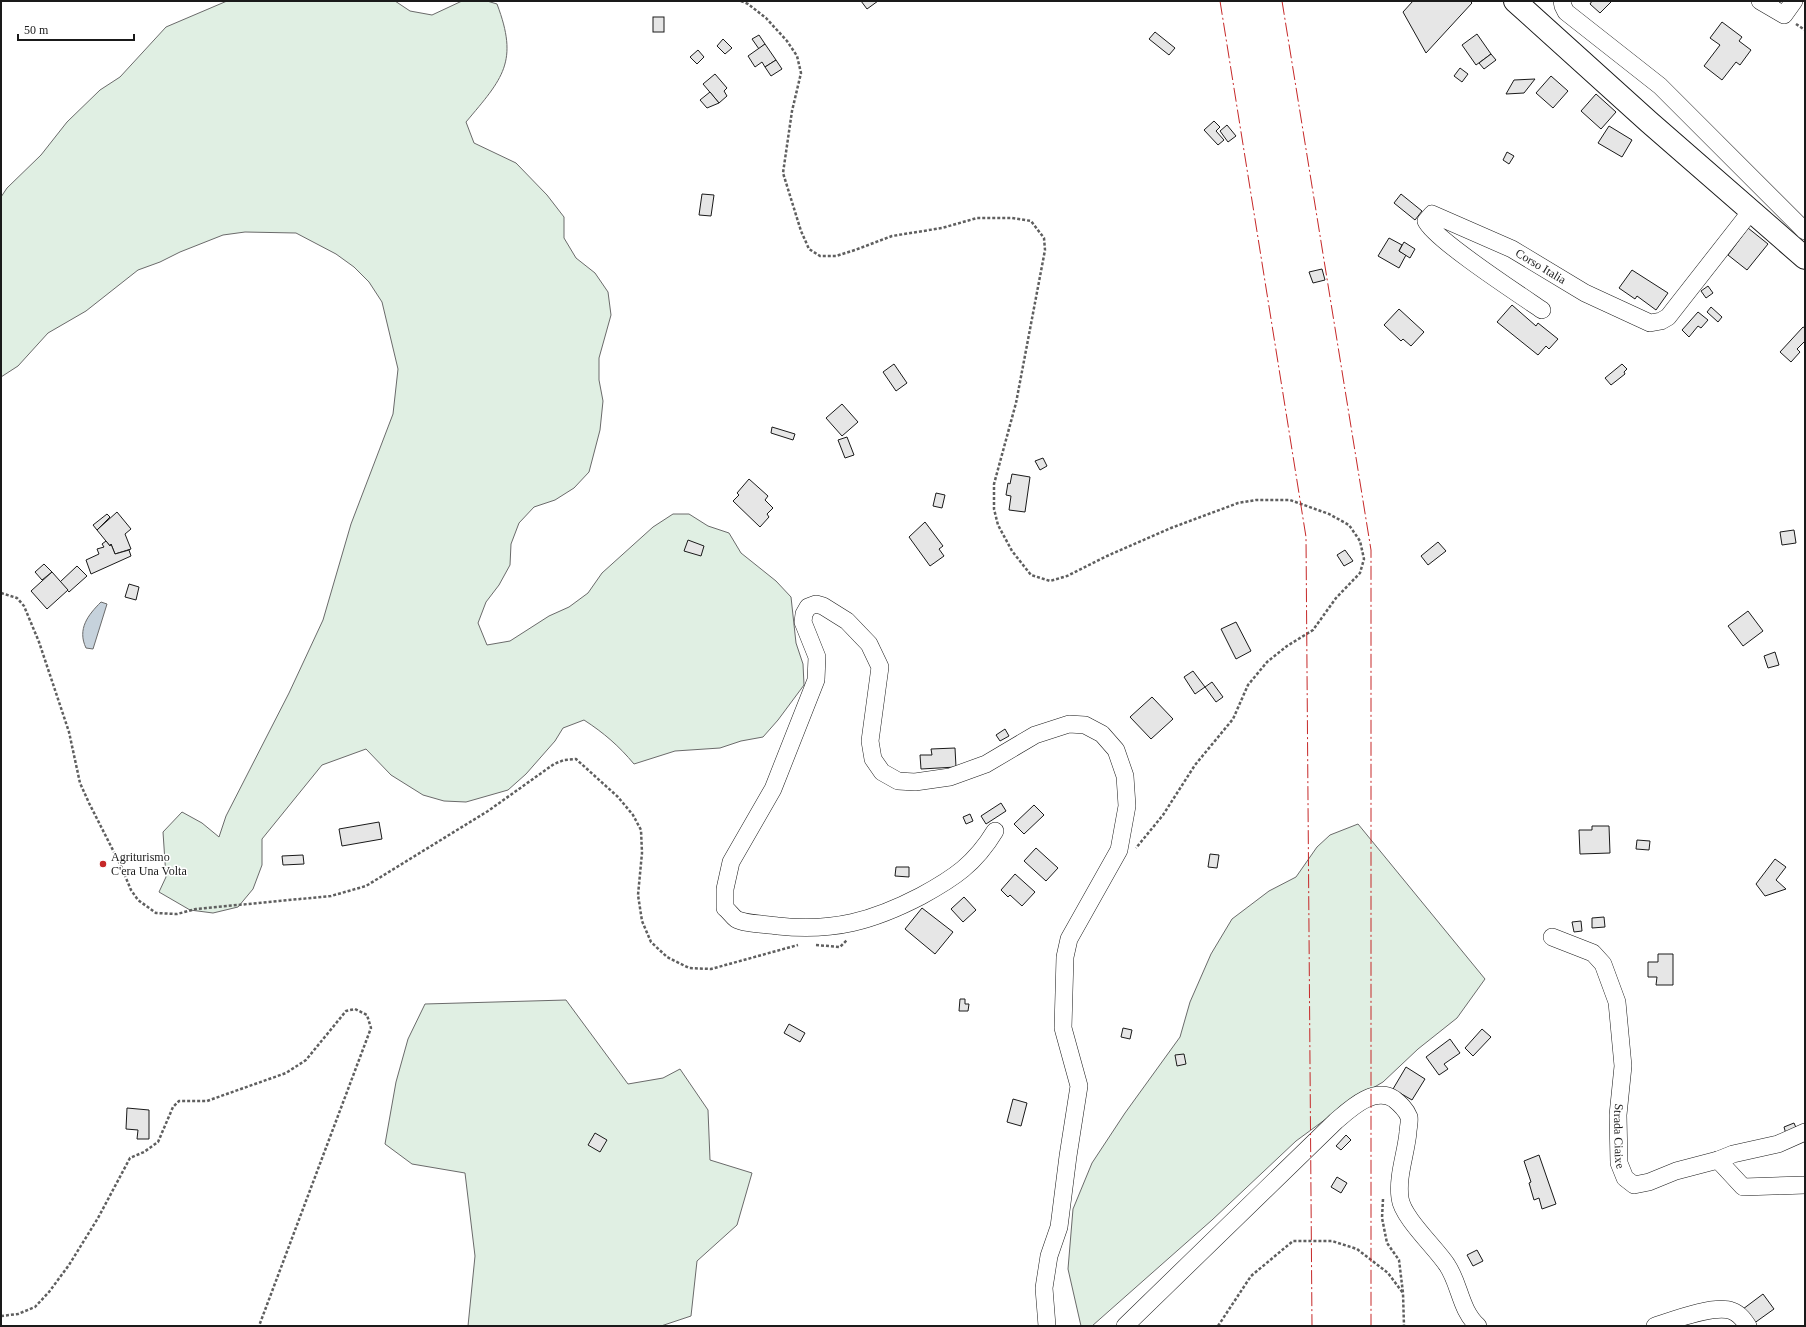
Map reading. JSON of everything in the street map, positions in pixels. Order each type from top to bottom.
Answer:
[{"type":"main road","points":[[1515,1],[1805,258]]},
{"type":"street","points":[[1562,1],[1562,6],[1566,12],[1660,86],[1805,231]]},
{"type":"street","points":[[1760,1],[1784,15],[1794,1]]},
{"type":"street","name":"Corso Italia","points":[[1542,310],[1429,228],[1426,221],[1432,214],[1512,249],[1585,293],[1650,323],[1661,321],[1668,317],[1751,211]]},
{"type":"street","points":[[995,831],[984,849],[962,871],[940,886],[893,910],[853,923],[821,927],[792,927],[737,920],[725,908],[725,889],[731,862],[773,789],[816,680],[817,657],[803,622],[804,614],[808,607],[816,604],[823,606],[847,621],[868,644],[880,667],[870,741],[873,759],[882,772],[898,781],[915,782],[950,777],[986,764],[1035,735],[1068,724],[1085,725],[1102,734],[1116,750],[1126,776],[1127,806],[1119,850],[1069,939],[1065,957],[1063,1028],[1079,1086],[1059,1227],[1049,1256],[1044,1288],[1047,1326]]},
{"type":"street","name":"Strada Ciaixe","points":[[1552,937],[1593,953],[1603,964],[1617,1002],[1623,1066],[1618,1115],[1619,1163],[1625,1178],[1634,1185],[1648,1182],[1676,1171],[1718,1160],[1733,1154],[1778,1144],[1805,1132]]},
{"type":"street","points":[[1125,1326],[1336,1121],[1356,1104],[1378,1094],[1390,1097],[1401,1104],[1410,1118],[1406,1148],[1400,1175],[1400,1200],[1411,1221],[1447,1264],[1456,1281],[1463,1304],[1472,1320],[1478,1326]]},
{"type":"street","points":[[1718,1160],[1743,1186],[1805,1185]]},
{"type":"street","points":[[1655,1326],[1694,1314],[1718,1310],[1731,1311],[1742,1317],[1748,1326]]},
{"type":"path","points":[[741,1],[766,18],[787,41],[797,56],[801,73],[792,111],[783,173],[801,231],[809,249],[820,256],[836,256],[892,236],[942,228],[977,218],[1012,218],[1031,221],[1044,238],[1045,250],[1016,403],[994,484],[994,509],[998,525],[1012,551],[1031,575],[1050,581],[1067,576],[1107,556],[1172,528],[1238,503],[1256,500],[1290,500],[1329,514],[1349,525],[1360,541],[1364,559],[1360,573],[1336,598],[1313,630],[1287,646],[1267,662],[1248,686],[1233,719],[1195,765],[1163,815],[1132,854]]},
{"type":"path","points":[[1,593],[16,598],[24,606],[39,642],[69,732],[80,783],[88,803],[121,866],[131,890],[138,900],[156,913],[177,914],[196,909],[331,896],[366,886],[488,811],[554,764],[564,760],[576,759],[618,797],[633,815],[641,830],[642,853],[638,895],[642,920],[651,942],[667,957],[689,968],[711,969],[801,944]]},
{"type":"path","points":[[809,944],[840,946],[852,933],[853,923]]},
{"type":"path","points":[[1,1316],[18,1314],[35,1307],[48,1292],[69,1265],[98,1218],[130,1158],[144,1152],[158,1142],[173,1107],[179,1101],[213,1099],[286,1073],[306,1060],[346,1011],[356,1009],[367,1015],[371,1028],[260,1326]]},
{"type":"path","points":[[1383,1195],[1383,1224],[1387,1243],[1399,1260],[1404,1293],[1404,1326]]},
{"type":"path","points":[[1218,1326],[1251,1276],[1294,1241],[1332,1241],[1357,1249],[1388,1273],[1404,1293]]},
{"type":"green space","points":[[227,1],[395,1],[410,11],[432,15],[462,1],[487,1],[497,4],[504,24],[507,41],[507,55],[504,68],[490,93],[466,122],[474,143],[516,163],[547,195],[564,217],[564,238],[576,258],[595,273],[608,292],[611,315],[599,358],[599,380],[603,401],[600,430],[589,472],[574,488],[555,500],[534,507],[519,523],[511,544],[510,565],[499,585],[486,602],[478,623],[487,645],[510,641],[549,616],[569,607],[588,593],[602,573],[653,527],[673,514],[689,514],[708,526],[729,533],[741,553],[776,581],[791,597],[796,643],[803,664],[804,685],[778,720],[763,737],[741,741],[720,748],[675,751],[634,764],[611,740],[584,720],[563,728],[555,741],[526,774],[508,790],[466,802],[444,801],[423,795],[391,775],[366,749],[322,765],[262,839],[262,865],[253,889],[238,907],[213,913],[190,910],[159,892],[166,877],[163,832],[182,812],[202,823],[219,837],[226,816],[289,693],[323,620],[351,524],[393,414],[398,369],[382,302],[369,282],[354,267],[336,254],[296,233],[245,232],[223,235],[138,270],[86,311],[48,333],[18,366],[1,377],[1,197],[7,188],[41,155],[67,122],[100,90],[120,77],[166,27]]},
{"type":"green space","points":[[1358,824],[1485,979],[1457,1018],[1418,1049],[1383,1082],[1349,1102],[1296,1141],[1212,1220],[1092,1326],[1081,1326],[1068,1269],[1073,1209],[1092,1163],[1125,1113],[1180,1037],[1190,1002],[1211,954],[1232,919],[1269,891],[1296,877],[1317,847],[1330,835]]},
{"type":"green space","points":[[566,1000],[628,1084],[663,1078],[680,1069],[708,1110],[710,1160],[752,1173],[737,1225],[697,1261],[691,1316],[661,1326],[468,1326],[475,1256],[465,1173],[412,1164],[385,1144],[396,1082],[408,1039],[425,1004]]},
{"type":"shaded area","points":[[101,602],[107,604],[93,649],[86,648],[83,629],[88,617]]},
{"type":"building","points":[[861,1],[878,1],[867,9]]},
{"type":"building","points":[[1413,1],[1470,1],[1472,3],[1426,53],[1403,12]]},
{"type":"building","points":[[1592,1],[1612,1],[1600,13],[1590,4]]},
{"type":"building","points":[[653,17],[664,17],[664,32],[653,32]]},
{"type":"building","points":[[1722,22],[1742,37],[1739,41],[1751,50],[1740,65],[1736,62],[1722,80],[1704,66],[1720,45],[1710,38]]},
{"type":"building","points":[[1155,32],[1175,48],[1169,55],[1149,39]]},
{"type":"building","points":[[1477,34],[1491,54],[1476,65],[1462,45]]},
{"type":"building","points":[[759,35],[765,44],[759,49],[752,39]]},
{"type":"building","points":[[723,39],[732,48],[725,54],[717,46]]},
{"type":"building","points":[[765,44],[776,60],[765,67],[762,62],[755,67],[748,56]]},
{"type":"building","points":[[698,50],[704,57],[697,64],[690,57]]},
{"type":"building","points":[[1491,54],[1496,60],[1484,69],[1479,63]]},
{"type":"building","points":[[776,60],[782,69],[771,76],[765,67]]},
{"type":"building","points":[[1460,68],[1468,74],[1462,82],[1454,76]]},
{"type":"building","points":[[715,74],[727,88],[724,91],[727,96],[719,103],[703,84]]},
{"type":"building","points":[[1551,76],[1568,91],[1553,108],[1536,93]]},
{"type":"building","points":[[1535,79],[1524,93],[1506,94],[1514,80]]},
{"type":"building","points":[[710,92],[719,103],[707,108],[700,100]]},
{"type":"building","points":[[1596,94],[1616,112],[1601,129],[1581,111]]},
{"type":"building","points":[[1214,121],[1220,127],[1216,131],[1224,140],[1218,145],[1204,130]]},
{"type":"building","points":[[1227,125],[1236,136],[1228,142],[1220,131]]},
{"type":"building","points":[[1609,126],[1632,140],[1622,157],[1598,143]]},
{"type":"building","points":[[1507,152],[1514,156],[1509,164],[1503,160]]},
{"type":"building","points":[[702,194],[714,195],[711,216],[699,215]]},
{"type":"building","points":[[1401,194],[1422,211],[1415,220],[1394,203]]},
{"type":"building","points":[[1748,228],[1768,244],[1747,270],[1728,255]]},
{"type":"building","points":[[1389,238],[1402,245],[1399,251],[1406,255],[1399,268],[1378,256]]},
{"type":"building","points":[[1404,242],[1415,249],[1410,258],[1399,251]]},
{"type":"building","points":[[1322,269],[1325,280],[1313,283],[1309,272]]},
{"type":"building","points":[[1632,270],[1668,293],[1656,310],[1637,296],[1635,299],[1619,288]]},
{"type":"building","points":[[1708,286],[1713,293],[1706,298],[1701,291]]},
{"type":"building","points":[[1512,305],[1536,326],[1538,323],[1558,339],[1549,349],[1546,346],[1538,355],[1497,322]]},
{"type":"building","points":[[1711,307],[1722,317],[1718,322],[1707,312]]},
{"type":"building","points":[[1399,309],[1424,332],[1411,346],[1403,339],[1401,341],[1384,325]]},
{"type":"building","points":[[1698,312],[1708,320],[1701,328],[1698,326],[1689,337],[1682,330]]},
{"type":"building","points":[[1803,327],[1805,328],[1805,341],[1797,349],[1800,352],[1791,362],[1780,352]]},
{"type":"building","points":[[894,364],[907,383],[896,391],[883,372]]},
{"type":"building","points":[[1622,364],[1627,369],[1624,372],[1625,374],[1611,385],[1605,378]]},
{"type":"building","points":[[842,404],[858,422],[842,436],[826,418]]},
{"type":"building","points":[[772,427],[795,434],[793,440],[771,433]]},
{"type":"building","points":[[847,437],[854,455],[845,458],[838,440]]},
{"type":"building","points":[[1043,458],[1047,466],[1040,470],[1035,461]]},
{"type":"building","points":[[1012,474],[1030,477],[1025,512],[1009,510],[1011,496],[1006,495],[1008,483],[1010,484]]},
{"type":"building","points":[[749,479],[768,496],[765,500],[773,508],[767,514],[769,517],[760,527],[733,501],[739,495],[737,493]]},
{"type":"building","points":[[936,493],[945,495],[942,508],[933,506]]},
{"type":"building","points":[[117,512],[131,529],[125,534],[131,549],[115,554],[111,544],[110,546],[97,530]]},
{"type":"building","points":[[107,514],[110,517],[97,530],[93,525]]},
{"type":"building","points":[[925,522],[943,546],[939,549],[944,556],[930,566],[909,537]]},
{"type":"building","points":[[1794,530],[1796,543],[1782,545],[1780,532]]},
{"type":"building","points":[[688,540],[704,546],[701,556],[684,551]]},
{"type":"building","points":[[106,541],[110,546],[111,544],[115,554],[129,550],[131,556],[91,574],[86,560],[99,554],[97,549],[104,547],[102,544]]},
{"type":"building","points":[[1438,542],[1446,551],[1428,565],[1421,556]]},
{"type":"building","points":[[1345,550],[1353,561],[1344,566],[1337,555]]},
{"type":"building","points":[[44,564],[52,572],[42,580],[35,572]]},
{"type":"building","points":[[77,566],[87,576],[69,592],[60,582]]},
{"type":"building","points":[[52,572],[68,590],[47,609],[31,591]]},
{"type":"building","points":[[129,584],[139,587],[136,600],[125,597]]},
{"type":"building","points":[[1748,611],[1763,631],[1743,646],[1728,626]]},
{"type":"building","points":[[1236,622],[1251,651],[1236,659],[1221,629]]},
{"type":"building","points":[[1775,652],[1779,665],[1768,668],[1764,656]]},
{"type":"building","points":[[1193,671],[1205,687],[1195,694],[1184,677]]},
{"type":"building","points":[[1212,682],[1223,697],[1216,702],[1205,687]]},
{"type":"building","points":[[1152,697],[1173,719],[1151,739],[1130,717]]},
{"type":"building","points":[[1005,729],[1009,736],[1000,741],[996,735]]},
{"type":"building","points":[[955,748],[956,767],[921,769],[920,755],[932,755],[931,749]]},
{"type":"building","points":[[1001,803],[1006,811],[986,824],[981,816]]},
{"type":"building","points":[[1034,805],[1044,815],[1024,834],[1014,824]]},
{"type":"building","points":[[970,814],[973,821],[966,824],[963,817]]},
{"type":"building","points":[[379,822],[382,839],[342,846],[339,829]]},
{"type":"building","points":[[1592,826],[1609,826],[1610,853],[1580,854],[1579,830],[1592,830]]},
{"type":"building","points":[[1637,840],[1650,841],[1649,850],[1636,849]]},
{"type":"building","points":[[1036,848],[1058,868],[1046,881],[1024,861]]},
{"type":"building","points":[[1210,854],[1219,855],[1217,868],[1208,867]]},
{"type":"building","points":[[303,855],[304,864],[283,865],[282,856]]},
{"type":"building","points":[[1775,859],[1786,867],[1776,880],[1786,889],[1765,896],[1756,884]]},
{"type":"building","points":[[896,867],[909,867],[909,877],[895,876]]},
{"type":"building","points":[[1015,874],[1035,892],[1022,906],[1010,895],[1008,897],[1001,890]]},
{"type":"building","points":[[964,897],[976,910],[963,922],[951,909]]},
{"type":"building","points":[[922,908],[953,932],[935,954],[905,929]]},
{"type":"building","points":[[1604,917],[1605,927],[1592,928],[1592,918]]},
{"type":"building","points":[[1581,921],[1582,931],[1574,932],[1572,922]]},
{"type":"building","points":[[1658,954],[1673,954],[1673,985],[1656,985],[1657,977],[1648,977],[1648,962],[1658,962]]},
{"type":"building","points":[[960,999],[965,999],[965,1004],[969,1004],[968,1011],[959,1011]]},
{"type":"building","points":[[789,1024],[805,1033],[800,1042],[784,1033]]},
{"type":"building","points":[[1123,1028],[1132,1030],[1130,1039],[1121,1037]]},
{"type":"building","points":[[1482,1029],[1491,1037],[1473,1056],[1465,1048]]},
{"type":"building","points":[[1450,1039],[1460,1053],[1444,1064],[1448,1069],[1439,1075],[1426,1057]]},
{"type":"building","points":[[1184,1054],[1186,1064],[1177,1066],[1175,1055]]},
{"type":"building","points":[[1406,1067],[1425,1079],[1412,1100],[1393,1089]]},
{"type":"building","points":[[1013,1099],[1027,1103],[1021,1126],[1007,1122]]},
{"type":"building","points":[[127,1108],[149,1110],[149,1139],[137,1139],[138,1130],[126,1129]]},
{"type":"building","points":[[1794,1123],[1797,1130],[1786,1134],[1784,1127]]},
{"type":"building","points":[[595,1133],[607,1140],[600,1152],[588,1145]]},
{"type":"building","points":[[1346,1135],[1351,1140],[1341,1150],[1336,1146]]},
{"type":"building","points":[[1539,1155],[1556,1204],[1542,1209],[1539,1198],[1534,1200],[1529,1183],[1531,1182],[1524,1161]]},
{"type":"building","points":[[1337,1177],[1347,1183],[1341,1193],[1331,1187]]},
{"type":"building","points":[[1477,1250],[1483,1261],[1473,1266],[1467,1255]]},
{"type":"building","points":[[1763,1294],[1774,1309],[1753,1324],[1743,1309]]},
{"type":"power","points":[[1220,1],[1306,537],[1312,1326]]},
{"type":"power","points":[[1282,1],[1371,550],[1371,1326]]},
{"type":"place","name":"Agriturismo C'era Una Volta","points":[[103,864]]}]
